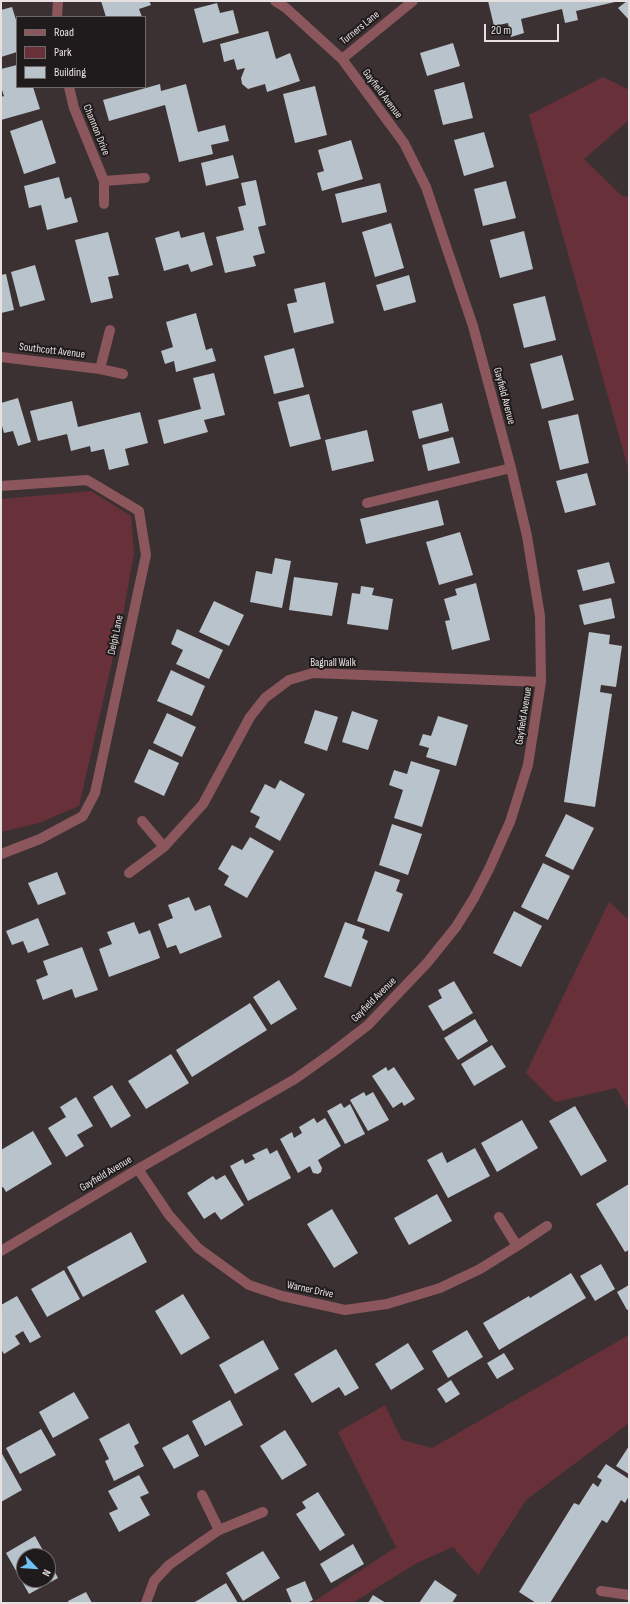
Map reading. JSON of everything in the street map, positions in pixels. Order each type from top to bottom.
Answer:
[{"type":"street","points":[[57,16],[58,1]]},
{"type":"street","name":"Gayfield Avenue","points":[[1,1251],[295,1078],[334,1052],[368,1025],[427,963],[456,927],[480,886],[510,822],[528,765],[541,682],[540,616],[527,536],[511,468],[473,326],[426,187],[404,143],[342,59],[286,8],[274,1]]},
{"type":"street","name":"Turners Lane","points":[[342,59],[413,1]]},
{"type":"street","name":"Channon Drive","points":[[69,88],[74,108],[104,181],[104,204]]},
{"type":"street","points":[[104,181],[145,178]]},
{"type":"street","points":[[100,369],[110,330]]},
{"type":"street","name":"Southcott Avenue","points":[[1,357],[100,369],[123,374]]},
{"type":"street","points":[[367,503],[511,468]]},
{"type":"street","name":"Delph Lane","points":[[1,486],[87,480],[139,511],[146,556],[95,793],[83,816],[40,839],[1,854]]},
{"type":"street","name":"Bagnall Walk","points":[[129,873],[164,847],[203,804],[250,716],[265,698],[289,680],[313,673],[541,682]]},
{"type":"street","points":[[142,821],[164,847]]},
{"type":"street","name":"Warner Drive","points":[[138,1169],[169,1215],[198,1248],[243,1281],[249,1285],[282,1296],[346,1310],[387,1304],[440,1288],[480,1269],[547,1226]]},
{"type":"street","points":[[499,1217],[517,1246]]},
{"type":"street","points":[[202,1495],[219,1530]]},
{"type":"street","points":[[146,1603],[154,1581],[168,1565],[219,1530],[263,1512]]},
{"type":"street","points":[[600,1591],[629,1596]]},
{"type":"green space","points":[[603,77],[629,90],[629,120],[584,159],[622,196],[629,197],[629,471],[529,115]]},
{"type":"green space","points":[[91,491],[131,516],[134,553],[124,609],[79,806],[39,823],[1,832],[1,499]]},
{"type":"green space","points":[[609,902],[629,920],[629,1110],[616,1088],[555,1102],[526,1073]]},
{"type":"green space","points":[[629,1335],[629,1423],[526,1500],[478,1575],[453,1547],[417,1563],[352,1603],[312,1603],[396,1547],[338,1432],[385,1405],[402,1440],[432,1448]]},
{"type":"building","points":[[101,1],[149,1],[151,5],[139,9],[142,16],[106,16]]},
{"type":"building","points":[[488,1],[615,2],[576,11],[578,20],[565,23],[562,9],[521,19],[524,33],[511,37],[508,23],[494,26]]},
{"type":"building","points":[[629,1],[629,20],[618,8]]},
{"type":"building","points":[[217,3],[220,13],[233,10],[239,33],[203,43],[194,9]]},
{"type":"building","points":[[12,7],[16,20],[16,52],[1,57],[1,10]]},
{"type":"building","points":[[268,31],[276,59],[290,53],[300,81],[267,92],[265,84],[248,89],[242,84],[241,78],[245,68],[237,70],[234,59],[224,62],[220,44]]},
{"type":"building","points":[[453,43],[460,66],[427,76],[420,53]]},
{"type":"building","points":[[16,65],[16,88],[33,88],[40,109],[1,120],[1,97],[4,96],[1,87],[1,69]]},
{"type":"building","points":[[464,82],[473,118],[443,125],[434,90]]},
{"type":"building","points":[[160,84],[161,91],[186,84],[198,132],[225,125],[229,141],[211,145],[213,154],[179,162],[165,105],[109,121],[103,100]]},
{"type":"building","points":[[315,86],[327,135],[295,143],[283,94]]},
{"type":"building","points":[[42,120],[56,163],[24,174],[10,131]]},
{"type":"building","points":[[484,132],[494,167],[464,176],[454,140]]},
{"type":"building","points":[[351,140],[363,179],[322,191],[317,173],[324,171],[318,150]]},
{"type":"building","points":[[233,155],[239,178],[206,186],[201,163]]},
{"type":"building","points":[[59,177],[65,199],[71,197],[78,222],[47,230],[41,205],[29,208],[24,186]]},
{"type":"building","points":[[256,180],[266,225],[258,227],[265,253],[253,256],[256,266],[225,273],[216,237],[244,230],[238,207],[246,205],[241,183]]},
{"type":"building","points":[[506,181],[516,218],[483,226],[474,189]]},
{"type":"building","points":[[380,183],[387,212],[342,223],[335,194]]},
{"type":"building","points":[[391,223],[404,268],[375,277],[362,232]]},
{"type":"building","points":[[179,231],[181,238],[204,232],[213,265],[191,272],[188,264],[164,271],[155,238]]},
{"type":"building","points":[[524,231],[533,269],[500,278],[490,240]]},
{"type":"building","points":[[108,232],[119,275],[108,277],[113,298],[91,303],[75,240]]},
{"type":"building","points":[[35,265],[45,300],[20,307],[11,272]]},
{"type":"building","points":[[6,274],[14,310],[1,313],[1,275]]},
{"type":"building","points":[[409,275],[416,302],[384,311],[376,285]]},
{"type":"building","points":[[325,282],[334,323],[294,333],[287,304],[297,302],[294,289]]},
{"type":"building","points":[[545,296],[556,340],[524,348],[513,304]]},
{"type":"building","points":[[196,313],[206,350],[212,348],[216,361],[176,372],[174,361],[165,364],[161,351],[173,347],[166,322]]},
{"type":"building","points":[[294,348],[304,387],[274,394],[264,356]]},
{"type":"building","points":[[562,355],[574,400],[542,409],[530,364]]},
{"type":"building","points":[[214,373],[225,415],[204,420],[208,432],[164,444],[158,420],[201,409],[193,378]]},
{"type":"building","points":[[309,394],[321,439],[290,447],[278,402]]},
{"type":"building","points":[[18,398],[31,442],[18,446],[13,431],[4,433],[2,426],[1,427],[1,403]]},
{"type":"building","points":[[72,401],[78,427],[140,412],[148,443],[125,449],[129,465],[109,470],[104,449],[91,452],[90,446],[71,451],[67,434],[38,441],[30,411]]},
{"type":"building","points":[[442,403],[449,431],[419,439],[412,411]]},
{"type":"building","points":[[578,414],[589,463],[560,470],[548,421]]},
{"type":"building","points":[[367,430],[374,461],[332,471],[325,440]]},
{"type":"building","points":[[453,437],[460,463],[428,471],[422,445]]},
{"type":"building","points":[[587,473],[596,505],[565,513],[556,481]]},
{"type":"building","points":[[438,500],[444,525],[366,544],[360,519]]},
{"type":"building","points":[[460,532],[473,575],[439,585],[426,542]]},
{"type":"building","points":[[275,558],[291,561],[282,608],[250,602],[256,571],[272,574]]},
{"type":"building","points":[[609,562],[615,583],[583,591],[577,570]]},
{"type":"building","points":[[294,577],[338,583],[332,616],[289,610]]},
{"type":"building","points":[[476,583],[490,640],[452,650],[445,621],[450,620],[444,599],[457,595],[455,589]]},
{"type":"building","points":[[361,586],[374,588],[372,595],[393,599],[388,630],[347,624],[352,593],[360,594]]},
{"type":"building","points":[[611,598],[615,618],[584,625],[579,605]]},
{"type":"building","points":[[214,601],[244,615],[229,646],[199,632]]},
{"type":"building","points":[[177,629],[223,650],[209,679],[176,664],[183,650],[171,644]]},
{"type":"building","points":[[589,632],[610,635],[609,644],[622,646],[616,687],[601,685],[600,692],[612,694],[595,807],[564,802]]},
{"type":"building","points":[[171,670],[205,686],[192,716],[157,701]]},
{"type":"building","points":[[315,710],[338,717],[327,751],[304,743]]},
{"type":"building","points":[[352,711],[378,720],[368,750],[342,742]]},
{"type":"building","points":[[167,713],[196,727],[182,757],[153,743]]},
{"type":"building","points":[[438,716],[468,725],[456,766],[426,757],[429,748],[419,745],[423,734],[431,736]]},
{"type":"building","points":[[149,749],[179,763],[164,796],[134,782]]},
{"type":"building","points":[[411,761],[440,770],[422,827],[394,818],[403,790],[389,785],[394,770],[407,774]]},
{"type":"building","points":[[280,780],[305,794],[280,841],[255,827],[260,817],[250,812],[265,784],[275,789]]},
{"type":"building","points":[[566,814],[594,828],[573,870],[545,856]]},
{"type":"building","points":[[392,824],[422,834],[408,875],[379,865]]},
{"type":"building","points":[[250,837],[274,851],[247,898],[224,885],[229,876],[218,869],[232,845],[242,850]]},
{"type":"building","points":[[543,863],[570,876],[548,920],[521,907]]},
{"type":"building","points":[[375,871],[400,880],[396,891],[403,894],[389,932],[357,921]]},
{"type":"building","points":[[57,872],[66,894],[38,905],[28,883]]},
{"type":"building","points":[[189,897],[195,911],[210,905],[222,937],[180,954],[176,945],[167,948],[158,924],[173,918],[168,905]]},
{"type":"building","points":[[514,911],[542,926],[521,967],[493,953]]},
{"type":"building","points":[[38,918],[49,945],[28,953],[23,941],[12,945],[6,931]]},
{"type":"building","points":[[134,922],[139,934],[150,930],[160,958],[109,977],[99,949],[112,944],[107,932]]},
{"type":"building","points":[[345,922],[365,929],[362,938],[368,941],[351,987],[324,977]]},
{"type":"building","points":[[82,947],[98,990],[75,998],[72,989],[43,1000],[36,980],[48,975],[43,961]]},
{"type":"building","points":[[279,980],[297,1009],[271,1025],[253,997]]},
{"type":"building","points":[[454,981],[473,1013],[443,1031],[428,1006],[442,998],[438,990]]},
{"type":"building","points":[[250,1003],[267,1030],[192,1077],[176,1050]]},
{"type":"building","points":[[475,1019],[488,1041],[458,1060],[444,1038]]},
{"type":"building","points":[[492,1045],[506,1067],[474,1086],[461,1064]]},
{"type":"building","points":[[171,1054],[189,1083],[146,1109],[128,1081]]},
{"type":"building","points":[[386,1067],[388,1071],[394,1067],[415,1099],[404,1106],[402,1102],[393,1108],[372,1076]]},
{"type":"building","points":[[112,1085],[131,1116],[111,1128],[93,1097]]},
{"type":"building","points":[[364,1092],[366,1096],[373,1092],[389,1120],[368,1131],[350,1100]]},
{"type":"building","points":[[76,1097],[93,1126],[77,1135],[84,1146],[66,1157],[48,1128],[66,1117],[60,1107]]},
{"type":"building","points":[[341,1103],[344,1108],[350,1104],[365,1134],[345,1144],[327,1111]]},
{"type":"building","points":[[575,1106],[607,1161],[581,1176],[549,1121]]},
{"type":"building","points":[[314,1118],[317,1123],[325,1118],[341,1146],[318,1160],[322,1168],[321,1172],[318,1174],[313,1173],[310,1166],[298,1173],[280,1139],[292,1132],[294,1138],[302,1133],[299,1127]]},
{"type":"building","points":[[522,1120],[538,1148],[497,1172],[481,1143]]},
{"type":"building","points":[[33,1131],[52,1164],[6,1192],[3,1187],[1,1188],[1,1150]]},
{"type":"building","points":[[267,1148],[270,1154],[277,1150],[291,1178],[248,1201],[230,1166],[243,1159],[245,1164],[255,1159],[252,1155]]},
{"type":"building","points":[[475,1148],[490,1176],[448,1198],[427,1160],[442,1152],[447,1163]]},
{"type":"building","points":[[225,1175],[244,1205],[221,1220],[215,1212],[204,1219],[187,1193],[213,1176],[216,1180]]},
{"type":"building","points":[[629,1184],[629,1250],[625,1252],[596,1204]]},
{"type":"building","points":[[437,1194],[452,1221],[409,1245],[394,1218]]},
{"type":"building","points":[[332,1209],[358,1253],[334,1268],[307,1224]]},
{"type":"building","points":[[131,1232],[147,1262],[83,1297],[67,1267]]},
{"type":"building","points":[[601,1264],[615,1289],[595,1301],[580,1276]]},
{"type":"building","points":[[64,1270],[80,1299],[47,1317],[31,1289]]},
{"type":"building","points":[[571,1273],[586,1298],[499,1350],[483,1323],[529,1296],[530,1298]]},
{"type":"building","points":[[629,1285],[629,1309],[627,1310],[617,1292]]},
{"type":"building","points":[[183,1294],[210,1338],[181,1355],[155,1311]]},
{"type":"building","points":[[17,1296],[41,1337],[30,1343],[23,1331],[15,1336],[20,1344],[4,1354],[1,1349],[1,1305]]},
{"type":"building","points":[[467,1330],[483,1357],[448,1378],[432,1351]]},
{"type":"building","points":[[263,1340],[279,1369],[235,1394],[219,1365]]},
{"type":"building","points":[[408,1343],[424,1369],[391,1390],[375,1364]]},
{"type":"building","points":[[336,1349],[359,1388],[345,1396],[339,1387],[312,1403],[294,1374]]},
{"type":"building","points":[[504,1353],[514,1369],[497,1379],[487,1363]]},
{"type":"building","points":[[451,1380],[460,1394],[446,1403],[437,1389]]},
{"type":"building","points":[[74,1392],[89,1418],[53,1438],[39,1412]]},
{"type":"building","points":[[230,1400],[243,1425],[205,1446],[192,1421]]},
{"type":"building","points":[[129,1423],[139,1443],[134,1446],[144,1466],[114,1481],[105,1461],[109,1459],[99,1439]]},
{"type":"building","points":[[41,1429],[56,1455],[20,1474],[6,1448]]},
{"type":"building","points":[[285,1430],[307,1465],[282,1480],[260,1446]]},
{"type":"building","points":[[188,1434],[199,1456],[174,1469],[162,1448]]},
{"type":"building","points":[[629,1446],[629,1474],[616,1466]]},
{"type":"building","points":[[1,1452],[22,1490],[1,1502]]},
{"type":"building","points":[[606,1464],[629,1479],[629,1496],[625,1503],[621,1500],[607,1523],[602,1520],[550,1603],[536,1603],[519,1592],[574,1503],[579,1505],[593,1483],[598,1487],[602,1480],[597,1477]]},
{"type":"building","points":[[139,1475],[149,1493],[140,1497],[150,1515],[119,1532],[109,1513],[118,1509],[108,1491]]},
{"type":"building","points":[[318,1492],[345,1535],[320,1551],[296,1514],[306,1508],[302,1502]]},
{"type":"building","points":[[35,1536],[42,1548],[16,1548],[16,1571],[6,1553]]},
{"type":"building","points":[[353,1544],[364,1564],[331,1583],[320,1564]]},
{"type":"building","points":[[263,1551],[280,1578],[243,1601],[226,1573]]},
{"type":"building","points":[[435,1580],[457,1595],[452,1603],[419,1603]]},
{"type":"building","points":[[305,1581],[313,1600],[307,1603],[292,1603],[286,1589]]},
{"type":"building","points":[[226,1583],[238,1603],[193,1603],[200,1599]]},
{"type":"building","points":[[26,1588],[40,1588],[29,1594]]},
{"type":"building","points":[[86,1592],[92,1603],[69,1603],[68,1601]]},
{"type":"building","points":[[373,1595],[386,1603],[368,1603]]}]
